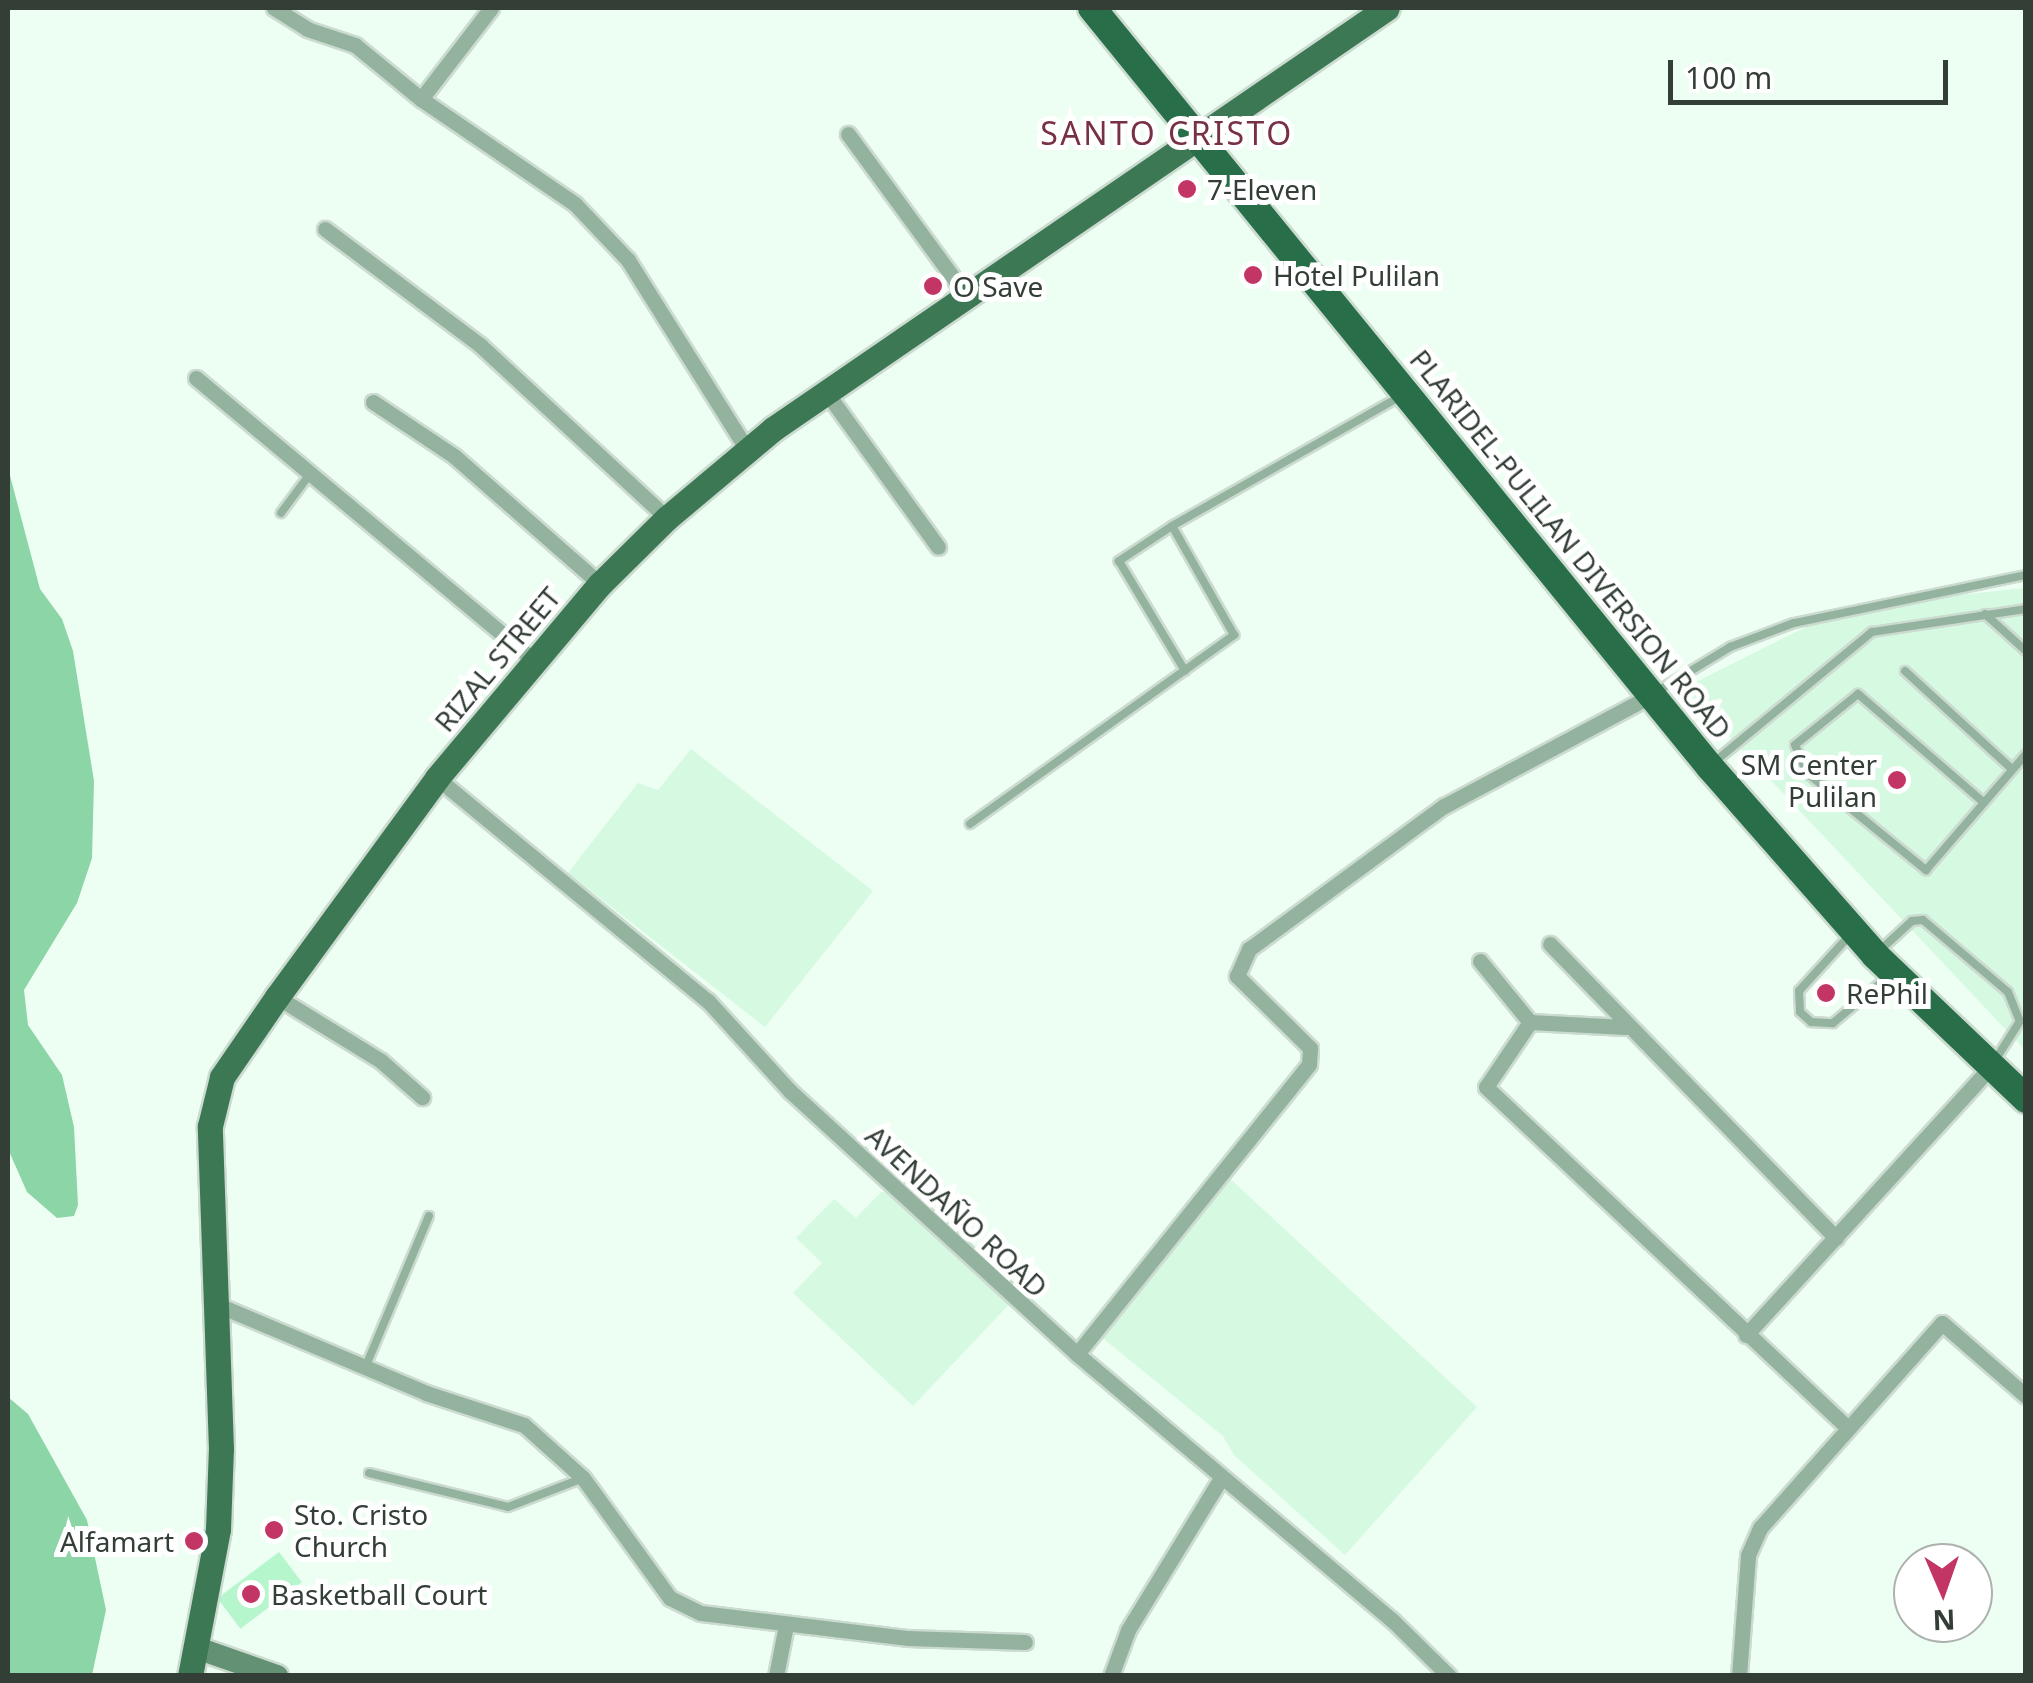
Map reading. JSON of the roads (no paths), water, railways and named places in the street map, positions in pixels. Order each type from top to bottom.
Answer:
[{"type":"highway","name":"PLARIDEL-PULILAN DIVERSION ROAD","points":[[1092,8],[1710,766],[1883,964],[1989,1069],[2026,1099]]},
{"type":"main road","name":"RIZAL STREET","points":[[190,1676],[218,1529],[218,1305],[209,1148],[214,1097],[277,997],[437,778],[600,584],[667,518],[747,450],[826,392],[1387,8]]},
{"type":"main road","points":[[197,1648],[278,1676]]},
{"type":"street","points":[[274,8],[306,29],[355,45],[421,99],[575,204],[604,232],[747,450]]},
{"type":"street","points":[[421,99],[490,8]]},
{"type":"street","points":[[848,134],[966,295]]},
{"type":"street","points":[[325,229],[494,356],[667,518]]},
{"type":"street","points":[[196,378],[313,470],[534,661]]},
{"type":"street","points":[[826,392],[938,547]]},
{"type":"street","points":[[373,402],[454,456],[600,584]]},
{"type":"street","points":[[1077,1354],[1308,1064],[1310,1048],[1237,976],[1249,949],[1444,806],[1652,695]]},
{"type":"street","name":"AVENDAÑO ROAD","points":[[437,778],[708,1001],[790,1091],[1077,1354],[1220,1480],[1392,1620],[1449,1676]]},
{"type":"street","points":[[1550,944],[1625,1026],[1836,1238]]},
{"type":"street","points":[[1480,961],[1530,1022],[1625,1026]]},
{"type":"street","points":[[277,997],[382,1061],[422,1098]]},
{"type":"street","points":[[1530,1022],[1486,1087],[1845,1425]]},
{"type":"street","points":[[1746,1335],[1989,1069]]},
{"type":"street","points":[[218,1305],[365,1368],[524,1424],[583,1478],[670,1598],[702,1613],[786,1625],[1025,1642]]},
{"type":"street","points":[[1739,1676],[1748,1555],[1760,1528],[1845,1425],[1942,1323],[2026,1396]]},
{"type":"street","points":[[1111,1676],[1128,1630],[1220,1480]]},
{"type":"street","points":[[776,1676],[786,1625]]},
{"type":"lane","points":[[1185,671],[1119,561],[1172,526],[1406,392]]},
{"type":"lane","points":[[281,513],[313,470]]},
{"type":"lane","points":[[970,824],[1234,635],[1172,526]]},
{"type":"lane","points":[[1652,695],[1730,646],[1794,623],[2026,575]]},
{"type":"lane","points":[[1710,766],[1794,690],[1872,632],[2026,609]]},
{"type":"lane","points":[[1985,614],[2026,652]]},
{"type":"lane","points":[[1906,671],[2012,769]]},
{"type":"lane","points":[[1982,801],[1858,694],[1796,745],[1807,774],[1926,870],[2026,754]]},
{"type":"lane","points":[[1854,931],[1798,991],[1800,1012],[1811,1022],[1833,1023],[1883,964],[1912,921],[1924,920],[2008,992],[2020,1022],[1989,1069]]},
{"type":"lane","points":[[365,1368],[428,1216]]},
{"type":"lane","points":[[369,1473],[508,1508],[583,1478]]},
{"type":"place","name":"7-Eleven","points":[[1187,189]]},
{"type":"place","name":"Hotel Pulilan","points":[[1253,275]]},
{"type":"place","name":"O Save","points":[[933,286]]},
{"type":"place","name":"SM Center Pulilan","points":[[1897,780]]},
{"type":"place","name":"RePhil","points":[[1826,993]]},
{"type":"place","name":"Sto. Cristo Church","points":[[274,1530]]},
{"type":"place","name":"Alfamart","points":[[194,1541]]},
{"type":"place","name":"Basketball Court","points":[[251,1594]]},
{"type":"district","name":"SANTO CRISTO","points":[[1167,133]]}]
